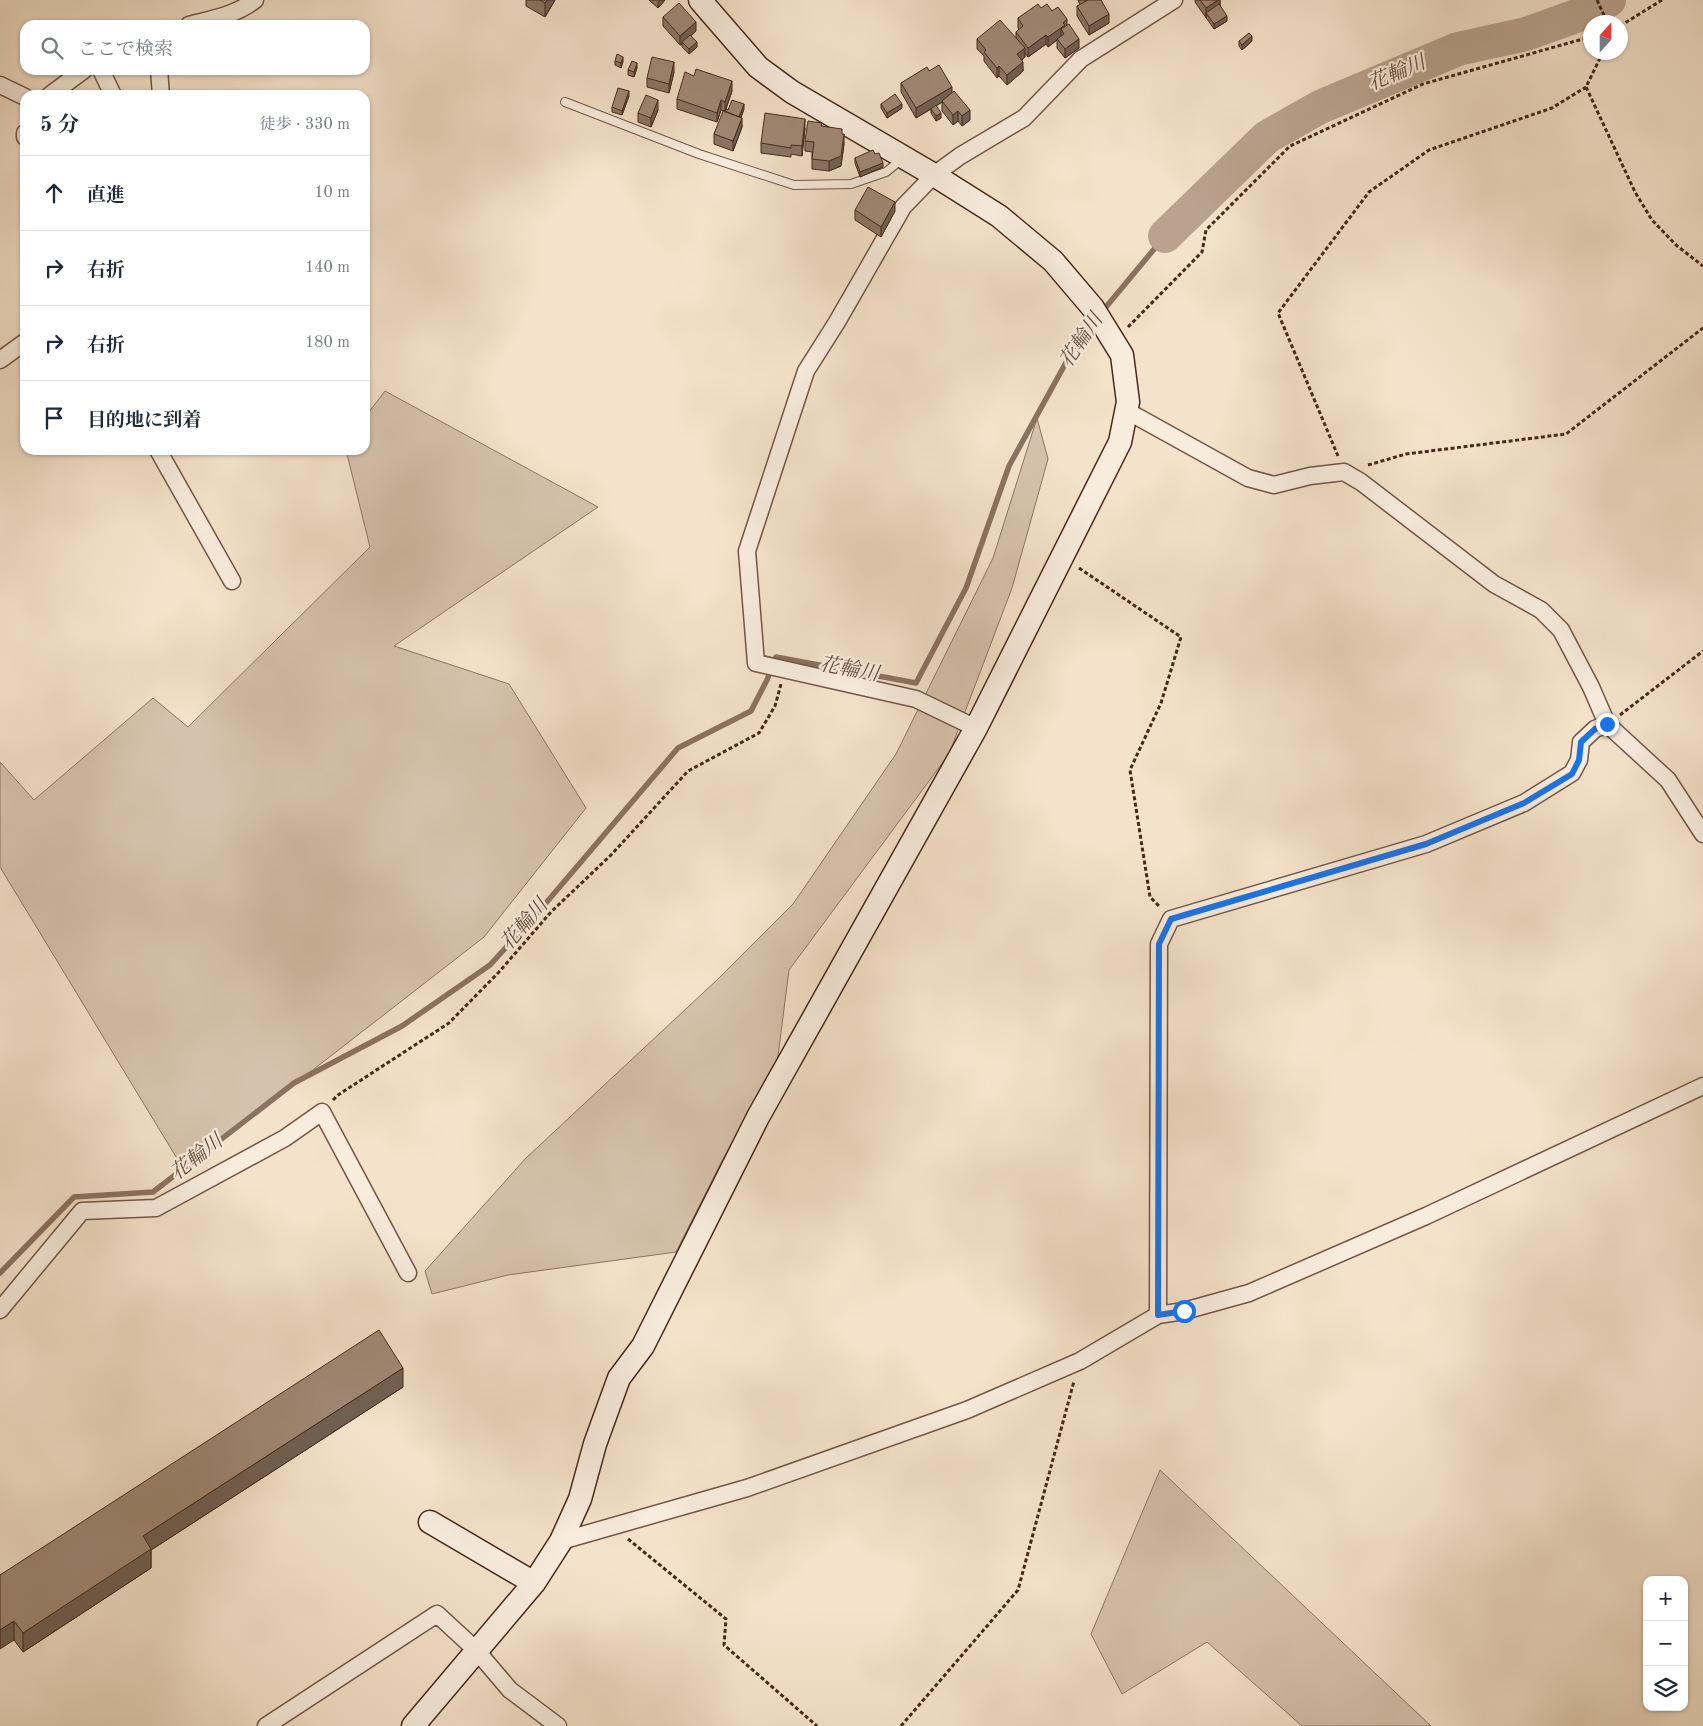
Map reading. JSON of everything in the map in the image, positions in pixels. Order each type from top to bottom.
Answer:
[{"type":"street","points":[[207,20],[246,7],[256,0]]},
{"type":"street","points":[[413,1726],[534,1583],[561,1541],[580,1498],[595,1444],[619,1378],[643,1346],[758,1117],[976,728],[1120,442],[1127,411],[1128,402],[1122,355],[1093,308],[1052,262],[999,216],[934,175],[792,92],[758,67],[700,0]]},
{"type":"street","points":[[976,728],[916,699],[756,663],[746,551],[806,371],[837,322],[904,206],[934,175],[960,156],[1024,118],[1080,59],[1174,0]]},
{"type":"street","points":[[57,90],[77,75]]},
{"type":"street","points":[[103,75],[111,90]]},
{"type":"street","points":[[159,75],[161,90]]},
{"type":"street","points":[[0,85],[20,95]]},
{"type":"street","points":[[0,360],[20,346]]},
{"type":"street","points":[[1127,411],[1248,478],[1274,485],[1310,476],[1344,472],[1361,482],[1494,584],[1541,610],[1561,630],[1591,687],[1607,724],[1668,780],[1703,834]]},
{"type":"street","points":[[161,455],[232,581]]},
{"type":"street","points":[[1158,1315],[1159,944],[1171,919],[1426,844],[1524,803],[1572,774],[1579,760],[1581,742],[1595,729],[1607,724]]},
{"type":"street","points":[[561,1541],[747,1488],[967,1410],[1080,1361],[1158,1315],[1184,1311],[1249,1294],[1426,1216],[1703,1086]]},
{"type":"street","points":[[0,1310],[82,1210],[156,1208],[285,1138],[322,1112],[408,1273]]},
{"type":"street","points":[[430,1522],[534,1583]]},
{"type":"street","points":[[266,1726],[438,1614],[476,1650],[510,1690],[558,1726]]},
{"type":"lane","points":[[565,102],[699,154],[794,185],[851,184],[886,172],[903,158]]},
{"type":"path","points":[[1597,0],[1604,15]]},
{"type":"path","points":[[1628,21],[1662,0]]},
{"type":"path","points":[[1114,342],[1202,252],[1206,230],[1290,146],[1423,84],[1583,39]]},
{"type":"path","points":[[1599,60],[1586,87],[1552,108],[1429,150],[1369,192],[1278,313],[1344,472],[1406,454],[1566,434],[1703,328]]},
{"type":"path","points":[[1586,87],[1635,192],[1652,220],[1676,245],[1703,266]]},
{"type":"path","points":[[1062,557],[1181,637],[1161,703],[1130,770],[1150,896],[1171,919]]},
{"type":"path","points":[[1607,724],[1703,651]]},
{"type":"path","points":[[322,1112],[338,1094],[449,1023],[499,972],[551,912],[611,855],[688,770],[759,733],[775,706],[785,669]]},
{"type":"path","points":[[901,1726],[1018,1590],[1080,1361]]},
{"type":"path","points":[[614,1527],[726,1619],[724,1645],[817,1726]]},
{"type":"shaded area","points":[[385,391],[598,507],[394,646],[509,684],[586,808],[484,937],[184,1170],[0,867],[0,762],[34,800],[153,698],[188,727],[370,547],[347,455],[370,455],[370,410]]},
{"type":"shaded area","points":[[1037,418],[1048,459],[1012,588],[949,754],[789,970],[777,1064],[723,1159],[676,1252],[508,1275],[432,1294],[425,1271],[526,1158],[718,979],[793,904],[896,754],[993,558]]},
{"type":"shaded area","points":[[1160,1470],[1431,1726],[1302,1726],[1207,1642],[1122,1694],[1091,1634]]},
{"type":"building","points":[[1088,0],[1101,0],[1109,14],[1089,26],[1077,6]]},
{"type":"building","points":[[1200,0],[1218,0],[1206,8]]},
{"type":"building","points":[[679,3],[696,22],[680,36],[663,17]]},
{"type":"building","points":[[1038,4],[1041,8],[1047,4],[1052,11],[1058,7],[1067,19],[1063,23],[1065,25],[1048,37],[1046,35],[1028,48],[1016,32],[1023,26],[1018,18]]},
{"type":"building","points":[[1219,4],[1227,16],[1214,24],[1206,13]]},
{"type":"building","points":[[1000,20],[1025,48],[1017,54],[1023,62],[1007,75],[999,66],[997,68],[984,52],[986,50],[977,39]]},
{"type":"building","points":[[1069,24],[1079,39],[1065,49],[1057,39],[1064,34],[1061,29]]},
{"type":"building","points":[[1249,33],[1252,36],[1242,45],[1239,41]]},
{"type":"building","points":[[690,35],[697,42],[689,49],[682,42]]},
{"type":"building","points":[[617,54],[623,57],[621,63],[615,61]]},
{"type":"building","points":[[652,57],[674,62],[669,84],[647,78]]},
{"type":"building","points":[[632,61],[637,63],[634,72],[628,70]]},
{"type":"building","points":[[939,65],[952,87],[916,108],[901,83],[927,67],[929,71]]},
{"type":"building","points":[[696,69],[732,81],[725,102],[721,100],[717,113],[677,99],[685,72],[694,76]]},
{"type":"building","points":[[618,88],[629,91],[622,111],[612,107]]},
{"type":"building","points":[[954,91],[970,110],[962,116],[958,111],[953,115],[942,101]]},
{"type":"building","points":[[895,94],[902,104],[887,113],[881,104]]},
{"type":"building","points":[[646,95],[658,100],[651,118],[638,113]]},
{"type":"building","points":[[732,100],[744,104],[739,117],[725,111],[726,109],[728,110]]},
{"type":"building","points":[[936,105],[941,113],[936,116],[931,109]]},
{"type":"building","points":[[723,111],[742,118],[733,141],[714,134]]},
{"type":"building","points":[[765,113],[805,119],[802,146],[791,145],[791,148],[761,143]]},
{"type":"building","points":[[808,121],[822,123],[821,126],[842,129],[842,134],[844,134],[841,156],[829,161],[812,159],[814,142],[805,141]]},
{"type":"building","points":[[873,150],[875,154],[879,153],[883,163],[860,172],[855,158]]},
{"type":"building","points":[[868,187],[895,202],[881,227],[855,210]]},
{"type":"building","points":[[379,1330],[403,1368],[143,1536],[151,1549],[23,1633],[14,1621],[0,1630],[0,1575]]},
{"type":"waterway","name":"花輪川","points":[[1165,236],[1267,137],[1320,107],[1458,49],[1526,34],[1590,11],[1609,0]]},
{"type":"waterway","name":"花輪川","points":[[1101,313],[1165,236]]},
{"type":"waterway","name":"花輪川","points":[[0,1273],[74,1197],[153,1192],[294,1083],[402,1026],[490,965],[540,910],[678,748],[751,711],[776,657],[916,683],[966,588],[1009,466],[1079,339],[1095,320]]},
{"type":"route","points":[[1184,1311],[1158,1315],[1159,944],[1171,919],[1426,844],[1524,803],[1572,774],[1579,760],[1581,742],[1595,729],[1607,724]]}]
